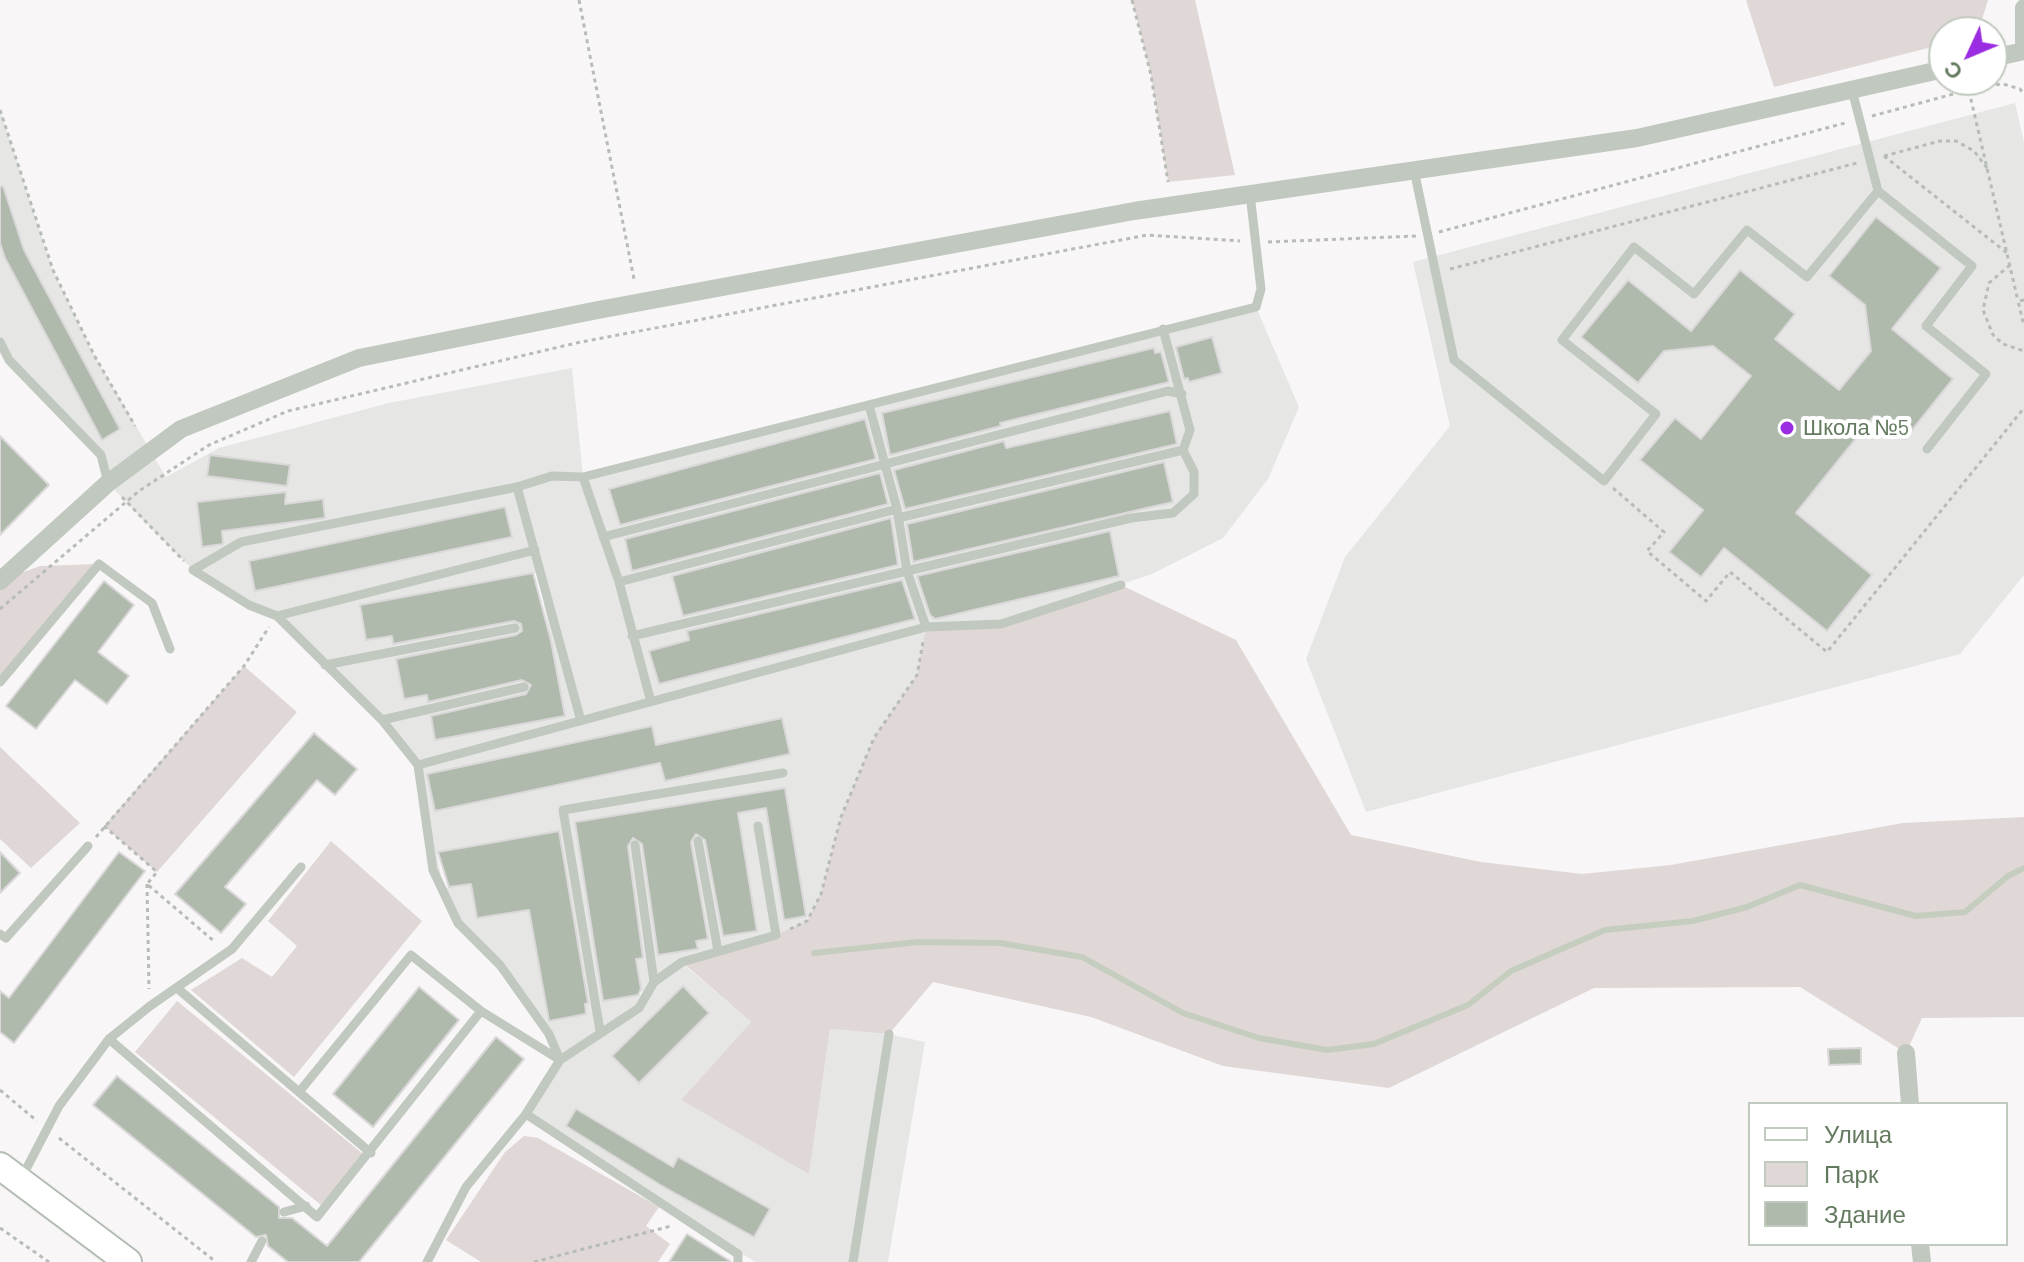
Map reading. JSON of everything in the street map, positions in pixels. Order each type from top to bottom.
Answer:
[{"type":"main road","points":[[10,1173],[128,1262]]},
{"type":"street","points":[[2024,8],[2024,51]]},
{"type":"street","points":[[1,579],[108,483],[181,429],[359,358],[1088,219],[1637,138],[1928,73]]},
{"type":"street","points":[[1906,1053],[1910,1102]]},
{"type":"lane","points":[[1852,90],[1878,191],[1972,266],[1926,326],[1986,374],[1927,449]]},
{"type":"lane","points":[[1414,170],[1454,360],[1604,481],[1656,414],[1562,340],[1634,247],[1694,294],[1747,230],[1807,277],[1878,191]]},
{"type":"lane","points":[[560,1060],[549,1034],[500,965],[458,923],[433,870],[418,765],[382,720],[277,616],[249,605],[193,570],[241,542],[517,487],[552,476],[583,477],[1256,307],[1261,289],[1250,194]]},
{"type":"lane","points":[[632,636],[1131,518],[1173,513],[1194,494],[1194,472],[1183,450],[1190,430],[1163,329]]},
{"type":"lane","points":[[0,342],[9,360],[101,455],[108,483]]},
{"type":"lane","points":[[603,537],[1168,391],[1182,394]]},
{"type":"lane","points":[[869,405],[886,462],[907,571],[926,627]]},
{"type":"lane","points":[[619,582],[897,513],[1183,450]]},
{"type":"lane","points":[[583,477],[619,582],[651,702]]},
{"type":"lane","points":[[517,487],[581,721]]},
{"type":"lane","points":[[277,616],[535,550]]},
{"type":"lane","points":[[0,682],[99,564],[152,603],[170,649]]},
{"type":"lane","points":[[418,765],[926,627],[1001,624],[1121,585]]},
{"type":"lane","points":[[325,665],[515,628]]},
{"type":"lane","points":[[382,720],[524,687]]},
{"type":"lane","points":[[600,1031],[563,810],[783,773]]},
{"type":"lane","points":[[427,1262],[466,1187],[526,1114],[560,1060],[639,1008],[654,982],[682,962],[776,935],[758,826]]},
{"type":"lane","points":[[698,841],[718,951]]},
{"type":"lane","points":[[635,845],[654,982]]},
{"type":"lane","points":[[0,934],[6,938],[88,846]]},
{"type":"lane","points":[[10,1173],[47,1129],[59,1106],[109,1039],[150,1006],[227,953],[301,867]]},
{"type":"lane","points":[[299,1092],[411,955],[481,1011],[560,1060]]},
{"type":"lane","points":[[177,988],[371,1153]]},
{"type":"lane","points":[[109,1039],[317,1217],[481,1011]]},
{"type":"lane","points":[[853,1262],[889,1034]]},
{"type":"lane","points":[[526,1114],[690,1220],[738,1254],[738,1262]]},
{"type":"lane","points":[[284,1212],[306,1206]]},
{"type":"lane","points":[[251,1262],[262,1241]]},
{"type":"path","points":[[579,0],[634,279]]},
{"type":"path","points":[[1132,0],[1151,75],[1168,182]]},
{"type":"path","points":[[0,609],[126,502],[209,445],[288,411],[576,343],[1147,235],[1293,244],[1428,235],[1946,96]]},
{"type":"path","points":[[1970,96],[2024,326]]},
{"type":"path","points":[[0,110],[53,270],[94,355],[135,426]]},
{"type":"path","points":[[1436,273],[1940,141],[1956,141],[1974,151],[1987,168]]},
{"type":"path","points":[[1884,155],[2007,253]]},
{"type":"path","points":[[2010,265],[1989,283],[1983,310],[1993,335],[2003,344],[2024,351]]},
{"type":"path","points":[[2018,301],[2024,300]]},
{"type":"path","points":[[1604,481],[1664,532],[1647,551],[1706,601],[1730,572],[1827,652],[2024,408]]},
{"type":"path","points":[[108,483],[193,570]]},
{"type":"path","points":[[88,846],[244,666],[277,616]]},
{"type":"path","points":[[776,935],[807,921],[821,894],[841,817],[874,738],[917,675],[926,627]]},
{"type":"path","points":[[104,826],[157,872],[147,884],[150,1006]]},
{"type":"path","points":[[147,884],[227,953]]},
{"type":"path","points":[[0,1090],[216,1262]]},
{"type":"path","points":[[534,1262],[690,1220]]},
{"type":"path","points":[[0,1228],[49,1262]]},
{"type":"shaded area","points":[[2015,103],[2024,142],[2024,575],[1960,654],[1366,812],[1306,659],[1345,557],[1450,426],[1413,262]]},
{"type":"shaded area","points":[[0,110],[53,271],[94,355],[166,477],[219,448],[389,403],[572,368],[583,476],[1256,307],[1299,407],[1268,479],[1223,538],[1152,574],[1001,624],[926,627],[917,675],[874,738],[841,817],[821,894],[807,921],[776,935],[682,963],[751,1022],[681,1100],[809,1173],[830,1029],[888,1034],[925,1042],[888,1262],[755,1262],[526,1114],[560,1060],[549,1034],[500,965],[458,923],[433,870],[417,765],[382,720],[277,616],[193,570],[147,524],[108,483],[101,455],[38,392],[0,342]],"holes":[[[505,507],[511,537],[255,590],[249,560]],[[538,573],[565,716],[436,740],[432,719],[544,698],[539,674],[404,699],[397,662],[529,637],[525,611],[367,640],[360,605]],[[782,718],[789,754],[666,781],[660,763],[428,774],[652,727],[656,745]],[[785,788],[806,916],[784,919],[766,808],[738,813],[757,931],[723,936],[704,822],[678,826],[698,948],[642,833],[617,837],[642,994],[605,1000],[576,822]],[[555,832],[586,1014],[548,1021],[529,910],[477,918],[474,902],[521,875],[443,888],[437,853]],[[683,986],[709,1013],[639,1082]],[[577,1109],[653,1155],[567,1126]],[[679,1158],[769,1208],[754,1237],[663,1187]]]},
{"type":"green space","points":[[1132,0],[1195,0],[1235,175],[1168,182],[1151,75]]},
{"type":"green space","points":[[1746,0],[1988,0],[1983,16],[1928,16],[1928,48],[1774,87]]},
{"type":"green space","points":[[99,564],[0,681],[0,581],[40,566]]},
{"type":"green space","points":[[1121,585],[1236,640],[1351,835],[1481,862],[1582,874],[1671,865],[1903,823],[2024,817],[2024,1017],[1922,1018],[1906,1053],[1800,987],[1594,988],[1389,1088],[1223,1066],[1091,1017],[933,982],[889,1034],[830,1029],[809,1174],[681,1100],[751,1022],[682,962],[776,935],[807,921],[821,894],[841,817],[874,738],[917,675],[926,627],[1001,624]]},
{"type":"green space","points":[[244,666],[297,712],[157,872],[104,826]]},
{"type":"green space","points":[[0,747],[80,823],[31,868],[0,839]]},
{"type":"green space","points":[[331,841],[422,921],[294,1077],[191,990],[242,958],[272,977],[297,946],[268,921]]},
{"type":"green space","points":[[177,1001],[363,1154],[321,1205],[135,1052]]},
{"type":"green space","points":[[524,1136],[538,1138],[659,1207],[646,1226],[670,1244],[658,1262],[481,1262],[446,1240],[505,1152]]},
{"type":"building","points":[[3,186],[24,250],[120,429],[102,440],[5,258],[0,243],[0,187]]},
{"type":"building","name":"Школа №5","points":[[1876,217],[1941,268],[1892,329],[1953,379],[1904,440],[1874,416],[1796,513],[1872,575],[1827,631],[1724,548],[1701,577],[1669,552],[1703,510],[1640,460],[1675,418],[1701,439],[1751,376],[1713,346],[1664,351],[1638,383],[1581,337],[1628,280],[1691,331],[1740,270],[1795,314],[1775,339],[1839,390],[1871,351],[1865,305],[1829,276]]},
{"type":"building","points":[[1212,337],[1222,373],[1189,382],[1188,378],[1184,379],[1176,347]]},
{"type":"building","points":[[1154,348],[1155,353],[1161,352],[1169,382],[1000,423],[1001,426],[890,455],[882,413]]},
{"type":"building","points":[[1170,411],[1177,444],[905,509],[894,470],[1004,441],[1006,448]]},
{"type":"building","points":[[865,419],[876,459],[620,525],[609,489]]},
{"type":"building","points":[[0,436],[49,485],[0,535]]},
{"type":"building","points":[[210,455],[290,465],[287,486],[207,476]]},
{"type":"building","points":[[1164,462],[1173,502],[913,562],[907,524]]},
{"type":"building","points":[[880,473],[888,504],[632,571],[625,539]]},
{"type":"building","points":[[286,492],[285,504],[323,499],[325,518],[222,531],[223,544],[202,547],[197,502]]},
{"type":"building","points":[[505,507],[512,537],[255,591],[249,561]]},
{"type":"building","points":[[891,518],[898,565],[683,616],[672,576]]},
{"type":"building","points":[[1110,531],[1119,576],[935,619],[930,615],[917,576]]},
{"type":"building","points":[[533,573],[551,641],[565,716],[435,740],[431,716],[526,694],[531,685],[522,680],[428,702],[427,695],[404,699],[396,659],[516,635],[522,631],[521,624],[514,621],[393,644],[392,636],[366,640],[360,605]]},
{"type":"building","points":[[902,580],[915,619],[659,684],[649,651],[689,640],[687,631]]},
{"type":"building","points":[[104,581],[134,605],[98,652],[129,676],[107,704],[75,680],[36,729],[6,706]]},
{"type":"building","points":[[782,718],[790,754],[665,781],[660,763],[435,811],[427,774],[652,726],[656,745]]},
{"type":"building","points":[[314,733],[357,769],[335,795],[317,780],[225,887],[246,904],[221,933],[175,894]]},
{"type":"building","points":[[785,788],[806,916],[784,920],[766,808],[738,813],[757,931],[723,936],[705,840],[696,834],[691,842],[708,939],[696,941],[698,949],[658,955],[642,844],[633,838],[628,846],[643,958],[636,959],[641,989],[638,995],[603,1001],[575,822]]},
{"type":"building","points":[[559,831],[588,1003],[585,1004],[586,1014],[549,1021],[529,910],[477,918],[471,884],[449,887],[438,852]]},
{"type":"building","points":[[0,852],[20,873],[0,893]]},
{"type":"building","points":[[119,852],[145,871],[14,1043],[0,1032],[0,991],[9,998]]},
{"type":"building","points":[[683,986],[709,1013],[639,1083],[612,1056]]},
{"type":"building","points":[[419,987],[459,1020],[373,1127],[333,1094]]},
{"type":"building","points":[[496,1037],[524,1059],[359,1262],[288,1262],[268,1246],[266,1235],[256,1237],[93,1105],[117,1076],[279,1207],[279,1218],[292,1218],[327,1246]]},
{"type":"building","points":[[1861,1048],[1861,1064],[1829,1065],[1828,1049]]},
{"type":"building","points":[[576,1109],[673,1167],[678,1157],[770,1209],[754,1237],[662,1186],[566,1126]]},
{"type":"building","points":[[687,1234],[730,1261],[730,1262],[669,1262]]},
{"type":"waterway","points":[[814,953],[918,942],[1000,943],[1082,957],[1183,1013],[1259,1038],[1327,1050],[1374,1044],[1468,1005],[1511,971],[1605,930],[1693,921],[1747,907],[1800,885],[1916,916],[1965,912],[2008,876],[2024,868]]},
{"type":"place","name":"Школа №5","points":[[1787,428]]}]
